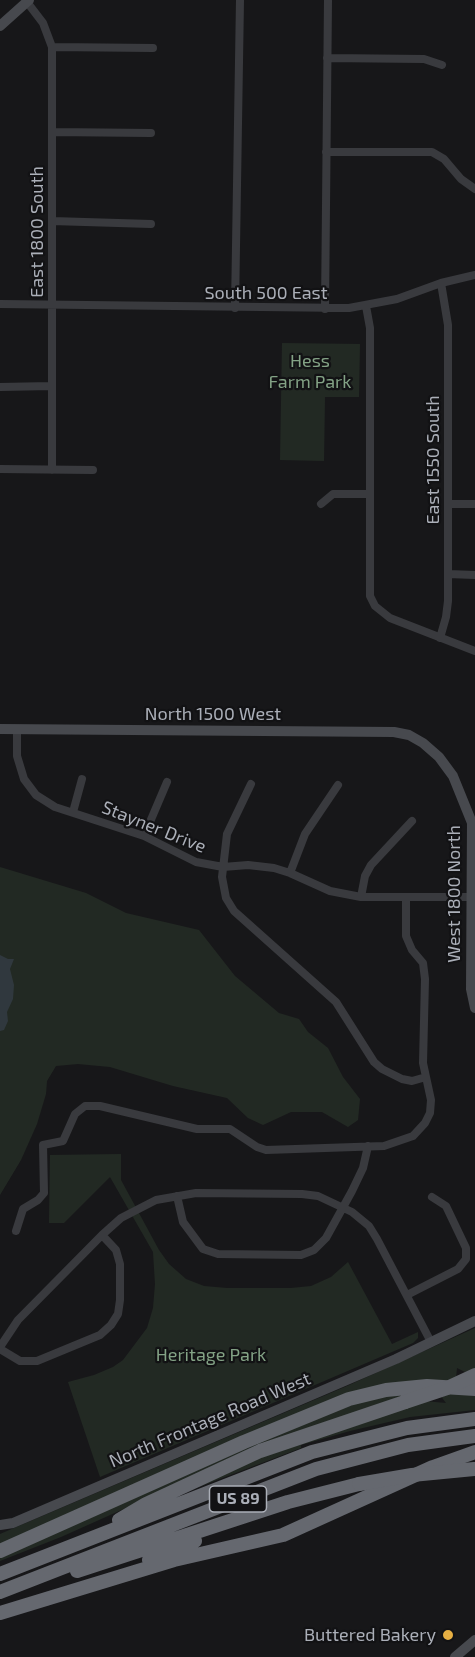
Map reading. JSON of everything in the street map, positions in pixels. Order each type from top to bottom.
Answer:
[{"type":"highway","points":[[87,1540],[146,1504],[260,1451],[447,1388],[475,1375]]},
{"type":"highway","points":[[0,1551],[244,1442],[349,1399],[386,1390],[427,1386],[475,1389]]},
{"type":"highway","name":"US 89","points":[[0,1574],[312,1452],[407,1428],[475,1419]]},
{"type":"highway","name":"US 89","points":[[4,1590],[316,1469],[408,1444],[475,1436]]},
{"type":"highway","points":[[0,1613],[174,1560],[283,1535],[433,1467],[475,1452]]},
{"type":"highway","points":[[4,1590],[51,1579],[300,1500],[358,1484],[412,1475],[475,1469]]},
{"type":"highway","points":[[92,1585],[115,1573],[300,1500]]},
{"type":"street","points":[[235,308],[240,0]]},
{"type":"street","points":[[325,309],[328,0]]},
{"type":"street","points":[[0,26],[28,1]]},
{"type":"street","name":"East 1800 South","points":[[28,1],[43,23],[52,47],[52,470]]},
{"type":"street","points":[[52,47],[153,48]]},
{"type":"street","points":[[327,58],[424,59],[442,65]]},
{"type":"street","points":[[52,132],[151,133]]},
{"type":"street","points":[[326,152],[432,152],[444,159],[461,179],[475,189]]},
{"type":"street","points":[[52,221],[151,224]]},
{"type":"street","name":"South 500 East","points":[[0,304],[325,309],[366,306],[397,299],[441,283],[475,275]]},
{"type":"street","name":"East 1550 South","points":[[440,638],[446,617],[448,574],[448,325],[441,283]]},
{"type":"street","points":[[366,306],[370,328],[370,596],[375,606],[390,618],[475,651]]},
{"type":"street","points":[[0,387],[51,386]]},
{"type":"street","points":[[0,469],[93,470]]},
{"type":"street","points":[[321,504],[333,494],[370,494]]},
{"type":"street","points":[[448,504],[475,504]]},
{"type":"street","points":[[448,574],[475,576]]},
{"type":"street","name":"North 1500 West","points":[[0,729],[394,732],[409,735],[423,743]]},
{"type":"street","name":"Stayner Drive","points":[[17,729],[17,756],[24,779],[36,795],[55,807],[144,836],[196,862],[223,867],[259,866],[290,873],[330,891],[361,897],[474,897]]},
{"type":"street","name":"West 1800 North","points":[[423,743],[439,757],[453,776],[472,812],[474,897],[471,989],[475,1008]]},
{"type":"street","points":[[73,812],[82,779]]},
{"type":"street","points":[[144,836],[167,782]]},
{"type":"street","points":[[251,784],[227,834],[223,867],[223,887],[226,898],[234,911],[336,1002],[374,1062],[382,1069],[402,1079],[412,1081],[426,1077]]},
{"type":"street","points":[[290,873],[305,834],[338,785]]},
{"type":"street","points":[[361,897],[362,886],[370,865],[412,822]]},
{"type":"street","points":[[15,1231],[23,1209],[38,1200],[44,1193],[43,1145],[63,1141],[75,1114],[85,1106],[100,1106],[197,1129],[230,1129],[257,1147],[266,1150],[384,1146],[401,1142],[419,1131],[430,1113],[431,1092],[423,1063],[425,979],[423,963],[412,950],[406,936],[406,898]]},
{"type":"street","points":[[177,1196],[183,1222],[203,1249],[218,1254],[301,1255],[314,1250],[326,1238],[359,1176],[368,1146]]},
{"type":"street","points":[[102,1235],[116,1250],[120,1264],[118,1314],[111,1325],[100,1335],[37,1361],[20,1361],[0,1348],[18,1320],[102,1235],[121,1218],[156,1200],[196,1193],[302,1194],[318,1196],[343,1206],[369,1226],[431,1342]]},
{"type":"street","points":[[407,1295],[458,1269],[466,1259],[466,1248],[446,1206],[432,1197]]},
{"type":"street","name":"North Frontage Road West","points":[[0,1525],[13,1522],[475,1321]]},
{"type":"street","points":[[455,1657],[475,1640]]},
{"type":"green space","name":"Hess Farm Park","points":[[282,343],[360,344],[359,397],[325,397],[324,461],[280,460]]},
{"type":"green space","points":[[0,867],[86,893],[126,913],[199,930],[235,976],[279,1013],[299,1019],[308,1032],[328,1048],[343,1077],[360,1099],[358,1120],[348,1127],[322,1112],[291,1112],[263,1125],[248,1118],[227,1098],[173,1086],[110,1067],[78,1064],[56,1066],[47,1081],[46,1094],[37,1124],[21,1160],[0,1195]]},
{"type":"green space","name":"Heritage Park","points":[[121,1154],[121,1180],[159,1250],[169,1264],[186,1279],[204,1286],[227,1288],[311,1286],[331,1277],[348,1262],[392,1344],[418,1332],[418,1338],[413,1343],[100,1477],[68,1382],[113,1367],[123,1360],[147,1328],[153,1308],[155,1284],[153,1252],[110,1177],[64,1223],[49,1223],[50,1155]]},
{"type":"green space","points":[[475,1328],[475,1369],[465,1372],[457,1368],[456,1378],[446,1381],[401,1383],[0,1545],[0,1534],[347,1386]]},
{"type":"green space","points":[[449,1391],[475,1396],[475,1410],[410,1417],[301,1445],[301,1448],[178,1495],[259,1455],[424,1401],[446,1403],[440,1395]]},
{"type":"green space","points":[[418,1392],[137,1503],[0,1561],[0,1556],[280,1431],[369,1399]]},
{"type":"shaded area","points":[[0,955],[14,959],[10,969],[14,985],[13,999],[7,1012],[8,1021],[4,1030],[0,1031]]},
{"type":"place","name":"Buttered Bakery","points":[[448,1635]]}]
